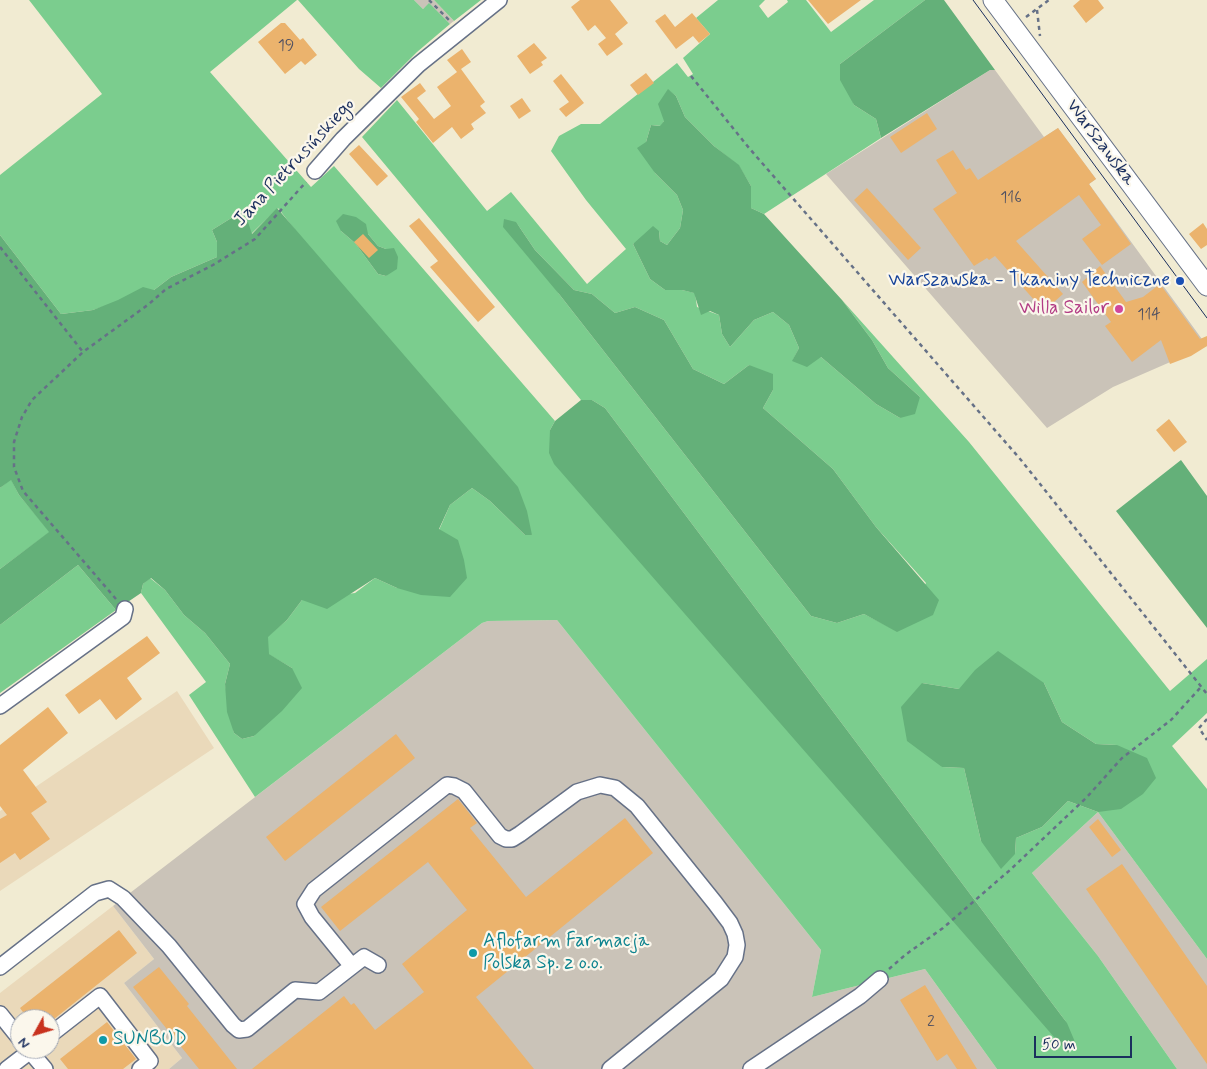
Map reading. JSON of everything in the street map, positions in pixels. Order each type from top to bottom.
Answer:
[{"type":"main road","name":"Warszawska","points":[[993,0],[1207,286]]},
{"type":"street","name":"Jana Pietrusińskiego","points":[[315,170],[343,139],[418,65],[499,0]]},
{"type":"street","points":[[0,706],[123,617],[125,609]]},
{"type":"street","points":[[351,966],[312,916],[305,904],[314,890],[447,785],[464,791],[500,836],[506,839],[520,834],[577,792],[600,785],[614,788],[637,806],[716,903],[732,929],[737,945],[736,957],[721,979],[610,1069]]},
{"type":"street","points":[[0,967],[102,890],[116,892],[123,898],[169,946],[233,1025],[240,1030],[247,1029],[295,990],[320,992],[364,957],[378,965]]},
{"type":"street","points":[[752,1069],[860,996],[880,979]]},
{"type":"street","points":[[60,1027],[100,996],[150,1061],[140,1069]]},
{"type":"street","points":[[0,1014],[10,1026]]},
{"type":"street","points":[[7,1069],[19,1059]]},
{"type":"path","points":[[429,0],[452,23]]},
{"type":"path","points":[[1026,17],[1049,0]]},
{"type":"path","points":[[1037,9],[1040,36]]},
{"type":"path","points":[[691,76],[749,148],[1021,460],[1138,604],[1207,694]]},
{"type":"path","name":"Jana Pietrusińskiego","points":[[125,609],[23,491],[14,468],[14,442],[22,417],[32,400],[83,352],[150,304],[166,289],[213,265],[255,239],[315,170]]},
{"type":"path","points":[[0,247],[83,352]]},
{"type":"path","points":[[880,979],[892,965],[943,928],[1010,870],[1087,797],[1122,758],[1172,720],[1201,687]]},
{"type":"path","points":[[1207,719],[1199,728],[1207,740]]},
{"type":"shaded area","points":[[414,0],[434,0],[454,21],[450,24],[429,4],[423,9]]},
{"type":"shaded area","points":[[990,70],[995,70],[1044,137],[1058,128],[1096,179],[1089,184],[1207,346],[1113,387],[1047,428],[826,174]]},
{"type":"shaded area","points":[[557,620],[821,950],[812,997],[925,969],[997,1069],[169,1069],[182,1058],[124,983],[154,959],[113,906],[482,623],[488,621]]},
{"type":"shaded area","points":[[177,691],[214,748],[0,891],[0,811]]},
{"type":"shaded area","points":[[1098,812],[1207,959],[1207,1069],[1177,1069],[1098,956],[1032,873]]},
{"type":"shaded area","points":[[113,906],[154,959],[124,983],[182,1058],[169,1069],[0,1069],[0,993]]},
{"type":"green space","points":[[29,0],[297,0],[210,72],[311,187],[334,166],[555,421],[550,430],[1067,1023],[605,408],[592,400],[581,400],[362,137],[397,100],[487,211],[511,192],[587,284],[626,249],[586,200],[551,151],[559,136],[581,124],[600,124],[677,63],[688,77],[693,74],[683,58],[710,34],[696,18],[718,0],[765,0],[759,6],[768,18],[788,2],[787,0],[806,0],[831,32],[874,0],[925,0],[840,64],[854,105],[876,119],[881,138],[764,214],[751,208],[751,186],[739,166],[714,146],[685,117],[676,96],[668,90],[664,121],[661,126],[651,125],[646,142],[655,173],[677,195],[683,210],[680,228],[667,245],[660,241],[659,231],[633,244],[650,279],[665,290],[682,290],[695,293],[697,307],[719,315],[722,334],[730,347],[754,320],[773,312],[789,325],[799,348],[793,360],[821,357],[876,404],[900,418],[920,397],[888,368],[872,340],[842,300],[969,442],[1170,691],[1207,659],[1207,713],[1172,746],[1207,789],[1207,959],[1098,812],[1032,873],[1098,956],[1177,1069],[997,1069],[925,969],[812,997],[821,950],[557,620],[488,621],[482,623],[255,797],[189,695],[206,682],[141,593],[143,584],[150,578],[165,590],[184,615],[205,633],[230,664],[225,684],[234,733],[242,739],[254,736],[292,668],[268,654],[268,636],[287,620],[302,600],[355,593],[375,578],[397,588],[439,530],[450,505],[472,488],[490,501],[525,535],[532,535],[278,208],[251,234],[241,212],[212,230],[217,242],[217,257],[171,277],[154,290],[93,310],[61,314],[0,235],[0,175],[102,94]],"holes":[[[516,222],[535,250],[574,290],[592,294],[615,313],[635,307],[664,320],[693,369],[724,384],[749,365],[773,390],[763,408],[833,469],[876,527],[926,583],[897,631],[864,614],[837,623],[811,616],[559,294]],[[341,231],[368,234],[378,246],[386,249],[389,272],[386,276],[378,274],[355,243]],[[922,683],[959,689],[1044,683],[1062,722],[1096,744],[1117,745],[1098,812],[1068,801],[1042,827],[1016,838],[1015,854],[981,841],[964,768],[942,767]]]},
{"type":"green space","points":[[298,0],[414,0],[423,9],[429,3],[450,24],[417,52],[381,88],[359,69]]},
{"type":"green space","points":[[434,0],[481,0],[454,21]]},
{"type":"green space","points":[[925,0],[944,0],[995,70],[990,70],[881,138],[876,119],[854,105],[840,80],[840,64]]},
{"type":"green space","points":[[668,89],[676,96],[685,117],[714,146],[739,165],[751,186],[751,208],[764,214],[842,300],[872,340],[888,368],[920,397],[915,414],[900,418],[876,404],[821,357],[807,367],[792,361],[799,348],[789,325],[773,312],[754,320],[730,347],[722,334],[719,315],[710,311],[701,315],[694,293],[682,290],[665,290],[650,279],[633,244],[653,226],[659,231],[660,241],[667,245],[680,228],[683,210],[677,195],[655,173],[637,148],[646,142],[651,125],[660,126],[664,121],[658,104]]},
{"type":"green space","points":[[277,208],[518,487],[527,511],[532,535],[525,535],[490,501],[472,488],[450,505],[439,529],[458,540],[467,578],[450,597],[421,595],[397,588],[375,578],[327,609],[302,600],[287,620],[268,637],[269,654],[292,668],[302,688],[282,711],[254,736],[242,739],[234,733],[227,712],[225,684],[230,664],[205,633],[184,615],[165,590],[151,578],[143,584],[141,593],[116,610],[78,565],[0,625],[0,569],[49,532],[19,495],[11,480],[0,488],[0,235],[61,314],[93,310],[143,287],[154,290],[171,277],[217,257],[217,242],[212,230],[241,212],[248,222],[252,234]]},
{"type":"green space","points":[[343,214],[356,217],[366,224],[368,234],[378,246],[386,249],[394,248],[398,257],[397,269],[386,276],[378,274],[355,243],[341,231],[336,221]]},
{"type":"green space","points":[[504,219],[516,222],[535,250],[574,290],[592,294],[615,313],[635,307],[664,320],[693,369],[724,384],[749,365],[773,374],[773,390],[763,408],[833,469],[876,527],[939,600],[933,615],[897,632],[864,614],[837,623],[811,616],[559,294],[503,227]]},
{"type":"green space","points":[[581,400],[592,400],[605,408],[1067,1023],[1075,1042],[1068,1053],[554,464],[549,453],[550,430],[555,421]]},
{"type":"green space","points":[[1181,460],[1207,496],[1207,628],[1116,511]]},
{"type":"green space","points":[[11,479],[19,495],[50,532],[0,569],[0,488]]},
{"type":"green space","points":[[78,565],[116,610],[0,693],[0,625]]},
{"type":"green space","points":[[998,651],[1044,683],[1062,722],[1096,744],[1117,745],[1147,758],[1156,778],[1143,794],[1121,809],[1098,812],[1068,801],[1042,827],[1016,838],[1015,854],[1001,869],[981,841],[964,768],[942,767],[907,741],[901,707],[922,683],[959,689],[975,670]]},
{"type":"building","points":[[580,0],[610,0],[628,23],[615,34],[623,44],[607,56],[598,44],[606,38],[595,25],[588,31],[571,7]]},
{"type":"building","points":[[808,0],[861,0],[828,24]]},
{"type":"building","points":[[1080,0],[1098,0],[1104,8],[1086,23],[1073,6]]},
{"type":"building","points":[[692,13],[710,34],[699,43],[693,36],[676,49],[655,21],[665,14],[675,27]]},
{"type":"building","points":[[281,23],[285,23],[300,40],[303,38],[317,55],[305,65],[301,61],[285,74],[258,42]]},
{"type":"building","points":[[534,43],[547,58],[541,62],[543,65],[530,74],[517,56]]},
{"type":"building","points":[[462,49],[471,62],[461,69],[485,102],[480,106],[486,113],[471,124],[474,129],[461,139],[452,127],[433,143],[416,122],[419,119],[401,97],[420,83],[426,91],[417,98],[434,119],[451,106],[437,87],[457,72],[447,60]]},
{"type":"building","points":[[646,73],[654,83],[638,95],[630,85]]},
{"type":"building","points":[[561,74],[584,103],[566,117],[559,109],[569,102],[553,81]]},
{"type":"building","points":[[522,98],[531,111],[519,119],[510,106]]},
{"type":"building","points":[[927,113],[937,129],[901,153],[890,137]]},
{"type":"building","points":[[1058,128],[1096,179],[1089,184],[1131,244],[1102,265],[1082,239],[1101,225],[1079,195],[1016,241],[1063,294],[1044,311],[995,256],[989,260],[987,258],[974,266],[933,209],[957,193],[936,160],[953,150],[966,170],[970,168],[978,180]]},
{"type":"building","points":[[359,145],[388,176],[377,186],[349,154]]},
{"type":"building","points":[[867,188],[921,248],[908,260],[854,200]]},
{"type":"building","points":[[419,218],[495,307],[478,322],[430,267],[438,261],[409,226]]},
{"type":"building","points":[[1203,223],[1207,229],[1207,245],[1201,249],[1189,234]]},
{"type":"building","points":[[363,234],[378,250],[369,258],[354,242]]},
{"type":"building","points":[[1100,266],[1126,302],[1143,297],[1160,284],[1200,339],[1207,336],[1207,346],[1191,356],[1170,364],[1161,340],[1132,362],[1105,326],[1111,322],[1082,282]]},
{"type":"building","points":[[1169,419],[1187,442],[1174,452],[1156,430]]},
{"type":"building","points":[[147,636],[160,653],[127,678],[142,699],[116,720],[100,699],[79,714],[65,695]]},
{"type":"building","points":[[48,707],[68,733],[23,770],[47,802],[31,813],[50,839],[20,860],[15,853],[0,863],[0,819],[7,815],[0,806],[0,745]]},
{"type":"building","points":[[396,734],[415,758],[285,861],[266,837]]},
{"type":"building","name":"Aflofarm Farmacja Polska Sp. z o.o.","points":[[458,799],[477,823],[470,828],[526,897],[625,818],[653,853],[476,997],[534,1069],[252,1069],[344,996],[351,1005],[354,1003],[375,1030],[424,992],[402,964],[467,910],[428,862],[340,931],[321,907]]},
{"type":"building","points":[[1098,819],[1121,850],[1112,857],[1089,827]]},
{"type":"building","points":[[1122,864],[1207,986],[1207,1064],[1086,889]]},
{"type":"building","points":[[119,930],[137,953],[60,1014],[60,1009],[20,1008]]},
{"type":"building","points":[[159,967],[237,1069],[199,1069],[133,987]]},
{"type":"building","points":[[925,985],[977,1069],[957,1069],[947,1054],[937,1061],[900,1000]]},
{"type":"building","name":"SUNBUD","points":[[107,1022],[136,1059],[123,1069],[68,1069],[60,1059]]},
{"type":"tram line","points":[[973,0],[1207,318]]},
{"type":"place","name":"Warszawska - Tkaniny Techniczne","points":[[1180,281]]},
{"type":"place","name":"Willa Sailor","points":[[1119,309]]},
{"type":"place","name":"Aflofarm Farmacja Polska Sp. z o.o.","points":[[473,953]]},
{"type":"place","name":"SUNBUD","points":[[103,1040]]}]
